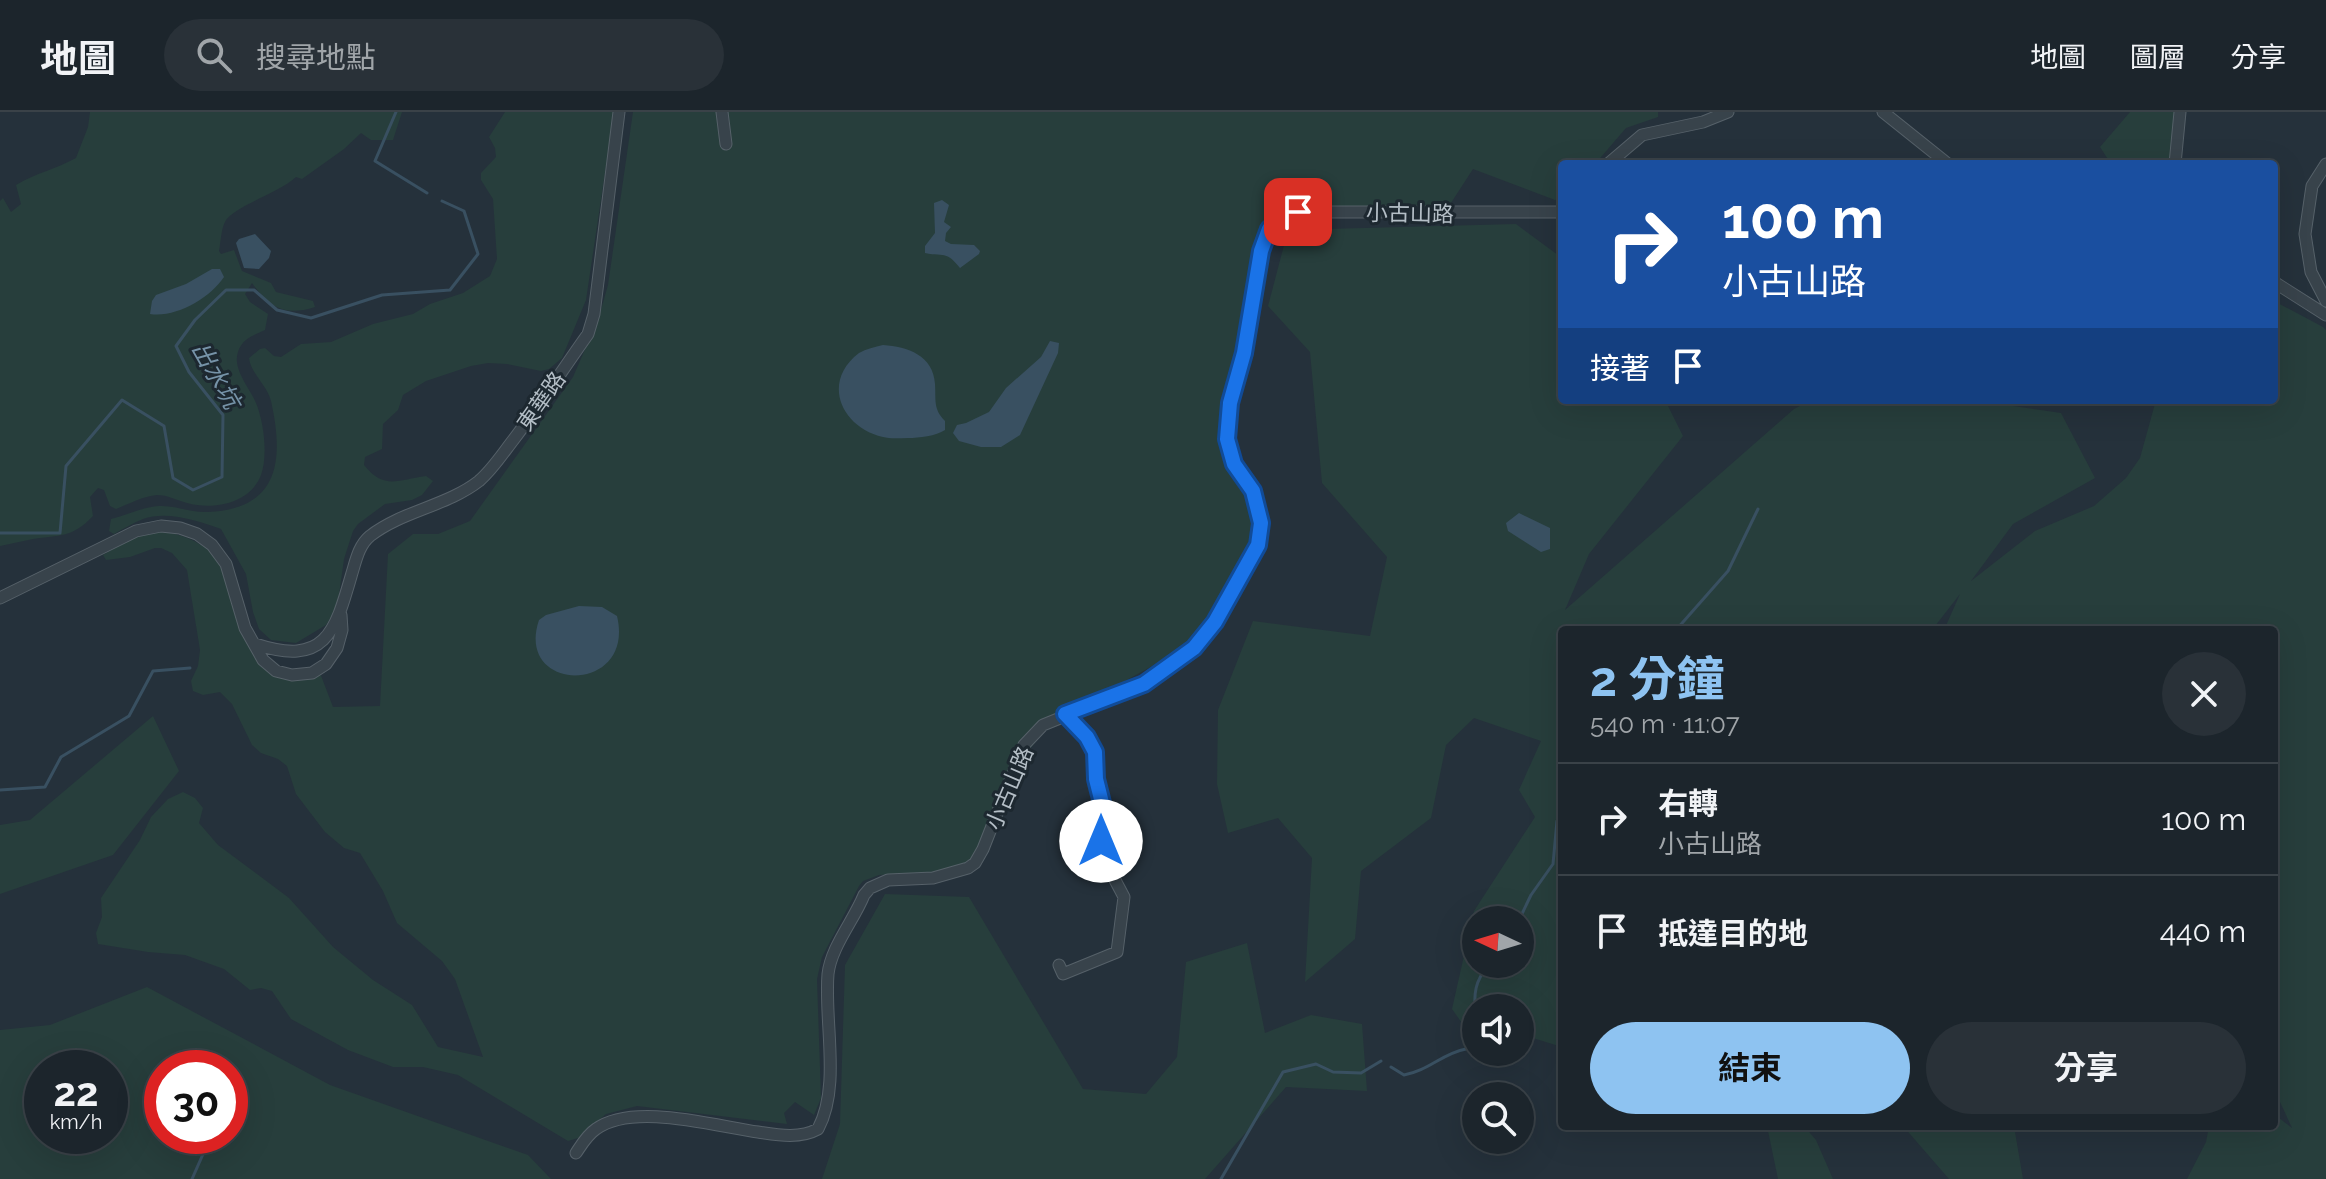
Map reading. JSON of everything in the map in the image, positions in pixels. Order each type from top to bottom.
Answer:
[{"type":"street","name":"東華路","points":[[255,644],[276,651],[297,652],[315,648],[330,634],[341,612],[362,545],[391,523],[429,508],[477,482],[490,470],[588,334],[594,314],[619,112]]},
{"type":"street","points":[[722,112],[726,144]]},
{"type":"street","points":[[1613,160],[1642,135],[1703,122],[1728,112]]},
{"type":"street","points":[[1883,112],[1943,160]]},
{"type":"street","points":[[2175,160],[2180,112]]},
{"type":"street","points":[[2326,164],[2312,186],[2305,234],[2311,272],[2326,301]]},
{"type":"street","name":"小古山路","points":[[576,1153],[596,1129],[614,1120],[637,1115],[769,1134],[798,1136],[818,1129],[825,1116],[829,1093],[829,971],[864,895],[870,888],[888,880],[933,878],[975,863],[1024,745],[1043,725],[1144,684],[1194,648],[1215,622],[1258,545],[1261,523],[1253,491],[1234,464],[1227,439],[1230,403],[1244,353],[1261,251],[1269,229],[1298,212],[1558,212]]},
{"type":"street","points":[[2278,285],[2326,315]]},
{"type":"street","name":"東華路","points":[[0,598],[136,531],[161,526],[197,534],[212,545],[226,564],[245,628],[263,660],[276,671],[292,675],[312,673],[326,664],[337,648],[342,630],[341,612]]},
{"type":"street","points":[[1059,965],[1063,974],[1117,952],[1124,897],[1106,863],[1101,841],[1103,807],[1096,779],[1095,752],[1087,737],[1065,714]]},
{"type":"green space","points":[[90,112],[402,112],[393,140],[371,140],[361,133],[302,179],[296,177],[239,209],[224,223],[221,254],[234,250],[242,271],[271,283],[276,292],[313,301],[315,307],[295,311],[279,308],[252,283],[245,294],[250,302],[268,314],[265,330],[245,341],[237,358],[239,372],[256,403],[263,429],[264,458],[256,485],[240,498],[219,505],[197,505],[157,495],[116,509],[110,506],[104,490],[98,488],[90,497],[93,516],[79,528],[65,534],[0,546],[0,201],[3,198],[11,212],[21,204],[16,185],[76,158],[88,127]]},
{"type":"green space","points":[[505,112],[614,112],[586,300],[562,358],[549,369],[541,371],[507,364],[471,366],[426,381],[403,395],[398,410],[383,424],[382,449],[365,457],[364,465],[385,481],[426,476],[433,481],[422,495],[412,500],[385,504],[358,524],[344,559],[337,609],[326,625],[296,643],[271,640],[259,629],[246,574],[221,529],[193,520],[162,516],[143,519],[114,534],[109,531],[111,519],[159,506],[202,512],[232,509],[250,502],[263,491],[276,461],[277,442],[271,401],[249,358],[260,349],[265,348],[274,356],[281,357],[301,344],[331,342],[373,324],[413,314],[430,304],[463,293],[490,276],[497,259],[493,199],[481,180],[481,173],[496,157],[489,137]]},
{"type":"green space","points":[[633,112],[1658,112],[1658,117],[1626,128],[1598,160],[1558,160],[1558,199],[1555,200],[1473,169],[1449,206],[1288,211],[1272,219],[1264,229],[1243,348],[1224,413],[1222,439],[1226,462],[1239,479],[1254,514],[1256,527],[1252,547],[1204,623],[1185,645],[1098,694],[1080,711],[1046,729],[1025,755],[978,853],[964,866],[947,871],[879,875],[863,881],[822,957],[817,979],[821,1098],[814,1115],[795,1102],[784,1113],[787,1124],[637,1106],[606,1114],[578,1138],[568,1141],[458,1075],[423,1067],[393,1067],[348,1050],[291,1019],[272,991],[261,988],[250,990],[224,969],[185,955],[98,944],[96,933],[102,917],[101,898],[140,840],[151,817],[168,799],[183,792],[195,798],[203,808],[199,823],[218,845],[289,898],[333,947],[373,980],[412,1005],[438,1047],[483,1057],[455,979],[442,961],[397,923],[383,891],[360,853],[344,848],[325,832],[296,794],[287,766],[252,745],[232,704],[220,692],[203,695],[193,691],[191,681],[198,666],[200,650],[187,570],[172,553],[161,548],[106,560],[103,555],[147,533],[169,533],[194,541],[212,552],[222,564],[246,639],[262,662],[291,678],[302,679],[320,673],[333,707],[380,706],[388,554],[413,534],[438,534],[470,521],[573,377],[599,317],[608,285]]},
{"type":"green space","points":[[2130,112],[2177,112],[2171,160],[2108,160],[2100,147]]},
{"type":"green space","points":[[1516,224],[1558,255],[1558,404],[1667,404],[1683,436],[1589,554],[1565,610],[1794,409],[1804,404],[1999,404],[2061,413],[2095,478],[2013,524],[1971,581],[2035,531],[2094,506],[2126,478],[2140,458],[2155,404],[2278,404],[2278,303],[2323,327],[2326,330],[2326,1179],[2187,1179],[2206,1142],[2208,1130],[2278,1130],[2278,1117],[2292,1128],[2278,1098],[2278,626],[1946,626],[1960,594],[1935,626],[1558,626],[1558,1046],[1534,1038],[1534,994],[1462,994],[1462,1023],[1452,1009],[1462,964],[1462,978],[1534,978],[1534,906],[1477,906],[1535,817],[1519,790],[1541,741],[1474,718],[1446,745],[1431,818],[1361,871],[1355,939],[1305,982],[1312,858],[1278,818],[1228,833],[1217,784],[1218,710],[1253,621],[1370,636],[1387,557],[1322,483],[1310,352],[1268,306],[1288,230]]},
{"type":"green space","points":[[153,716],[179,771],[113,855],[0,894],[0,825],[30,820]]},
{"type":"green space","points":[[885,894],[969,897],[1083,1089],[1146,1094],[1177,1057],[1186,962],[1247,943],[1265,1033],[1311,1015],[1362,1024],[1367,1091],[1286,1087],[1205,1179],[822,1179],[840,1124],[845,965]]},
{"type":"green space","points":[[147,987],[330,1085],[528,1155],[551,1179],[0,1179],[0,1030],[50,1025]]},
{"type":"green space","points":[[1768,1130],[1807,1130],[1816,1140],[1833,1179],[1778,1179]]},
{"type":"green space","points":[[1906,1130],[2015,1130],[2023,1179],[1949,1179]]},
{"type":"water","points":[[942,200],[949,205],[944,222],[951,227],[945,241],[974,245],[980,251],[960,268],[948,256],[925,253],[925,246],[935,233],[934,203]]},
{"type":"water","points":[[255,234],[271,251],[269,258],[259,269],[244,268],[236,243]]},
{"type":"water","points":[[212,269],[220,269],[224,277],[201,299],[171,313],[150,314],[156,295],[186,284]]},
{"type":"water","points":[[1050,341],[1059,343],[1058,353],[1020,435],[1001,447],[981,447],[959,441],[953,433],[957,425],[989,412],[1006,388],[1041,357]]},
{"type":"water","points":[[883,345],[918,354],[930,366],[935,400],[945,421],[945,430],[922,437],[886,438],[868,432],[847,414],[839,390],[847,365],[859,353]]},
{"type":"water","points":[[1519,513],[1550,528],[1550,549],[1541,552],[1508,531],[1506,523]]},
{"type":"water","points":[[579,606],[602,607],[617,616],[618,642],[609,660],[594,671],[576,675],[558,672],[543,662],[536,644],[539,620],[546,615]]},
{"type":"waterway","name":"出水坑","points":[[396,112],[375,161],[427,193]]},
{"type":"waterway","name":"出水坑","points":[[0,533],[60,533],[66,466],[122,400],[164,426],[173,478],[193,490],[222,477],[223,415],[189,372],[176,346],[195,320],[226,290],[254,290],[277,310],[311,318],[382,295],[450,290],[478,254],[464,211],[442,201]]},
{"type":"waterway","points":[[1680,626],[1728,571],[1758,509]]},
{"type":"waterway","points":[[0,790],[45,787],[61,757],[129,716],[153,671],[190,668]]},
{"type":"waterway","points":[[1526,906],[1553,864],[1558,819]]},
{"type":"waterway","points":[[1476,994],[1480,978]]},
{"type":"waterway","points":[[1391,1067],[1404,1075],[1462,1050]]},
{"type":"waterway","points":[[1221,1179],[1283,1072],[1316,1064],[1333,1072],[1361,1073],[1381,1061]]},
{"type":"waterway","points":[[192,1179],[203,1154]]},
{"type":"route","points":[[1101,841],[1103,807],[1096,779],[1095,752],[1087,737],[1065,714],[1144,684],[1194,648],[1215,622],[1258,545],[1261,523],[1253,491],[1234,464],[1227,439],[1230,403],[1244,353],[1261,251],[1269,229],[1298,212]]}]
